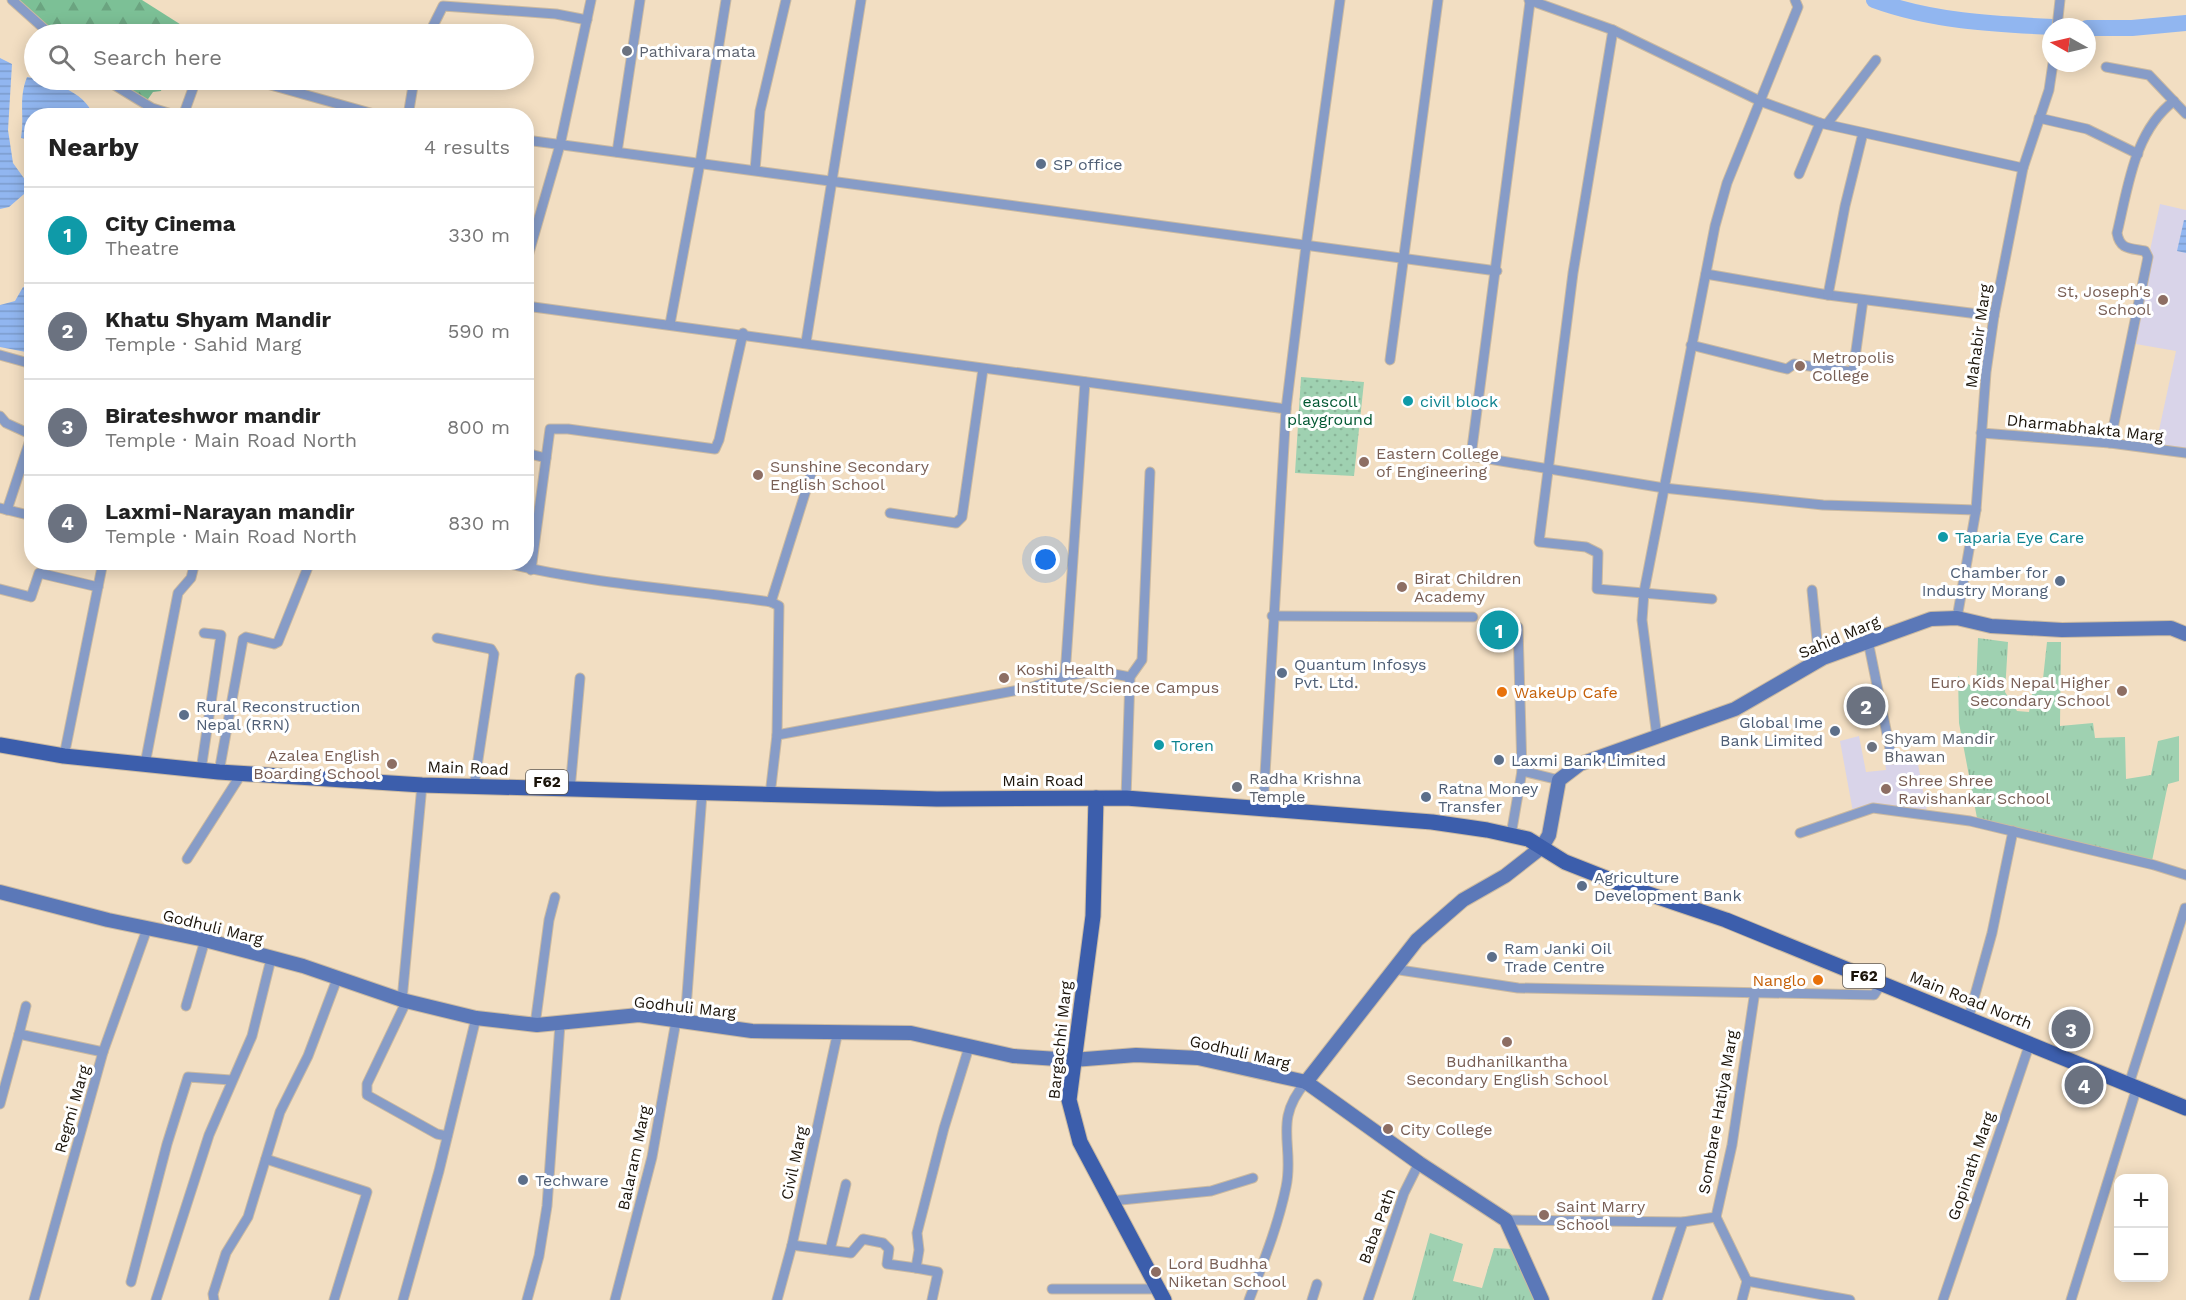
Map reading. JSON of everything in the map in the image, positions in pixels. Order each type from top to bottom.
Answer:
[{"type":"main road","name":"Sahid Marg","points":[[1559,780],[1580,764],[1735,709],[1819,660],[1931,619],[1957,618],[1991,626],[2062,630],[2171,628],[2186,634]]},
{"type":"main road","name":"Main Road","points":[[0,737],[64,753]]},
{"type":"main road","name":"Main Road","points":[[0,744],[242,773],[422,785],[474,783]]},
{"type":"main road","name":"Main Road","points":[[220,770],[474,783],[770,793],[1096,798]]},
{"type":"main road","points":[[1542,1300],[1506,1220],[1419,1163],[1306,1082],[1417,940],[1463,900],[1505,876],[1542,847],[1549,835],[1559,780]]},
{"type":"main road","name":"Main Road","points":[[570,786],[702,794],[770,793]]},
{"type":"main road","name":"F62","points":[[1096,798],[1126,798],[1432,822],[1528,838],[1542,847]]},
{"type":"main road","name":"Bargachhi Marg","points":[[1096,798],[1093,916],[1069,1100],[1080,1142],[1160,1294]]},
{"type":"main road","name":"Main Road North","points":[[1542,847],[1565,862],[1726,920],[2186,1108]]},
{"type":"main road","name":"Godhuli Marg","points":[[0,893],[147,929],[205,940],[303,966],[405,1000],[476,1018],[535,1025],[639,1015],[752,1031],[911,1033],[1013,1056],[1073,1060],[1175,1055],[1306,1082]]},
{"type":"street","points":[[12,0],[39,24]]},
{"type":"street","points":[[534,235],[560,145],[591,0]]},
{"type":"street","points":[[617,152],[639,0]]},
{"type":"street","points":[[670,324],[700,163],[726,0]]},
{"type":"street","points":[[755,170],[760,111],[786,0]]},
{"type":"street","points":[[806,342],[834,180],[861,0]]},
{"type":"street","points":[[1263,809],[1272,616],[1286,409],[1340,0]]},
{"type":"street","points":[[1390,360],[1438,0]]},
{"type":"street","points":[[1658,737],[1642,620],[1644,592],[1691,345],[1727,183],[1798,7],[1795,0]]},
{"type":"street","points":[[2058,18],[2060,0]]},
{"type":"street","points":[[1976,510],[1823,505],[1664,488],[1471,456],[1497,271],[1529,1],[1613,30],[1760,101],[1824,124],[2024,168]]},
{"type":"street","points":[[434,24],[443,6],[556,14],[586,20]]},
{"type":"street","points":[[1613,30],[1573,273],[1539,542],[1586,547],[1598,553],[1598,589],[1712,599]]},
{"type":"street","points":[[1799,174],[1824,124],[1876,60]]},
{"type":"street","points":[[2106,67],[2149,75],[2186,114]]},
{"type":"street","name":"Mahabir Marg","points":[[1957,618],[1976,510],[1981,433],[1994,316],[2024,168],[2049,90],[2052,72]]},
{"type":"street","points":[[122,90],[152,108]]},
{"type":"street","points":[[184,108],[192,90]]},
{"type":"street","points":[[288,90],[352,108]]},
{"type":"street","points":[[409,108],[412,90]]},
{"type":"street","points":[[2110,443],[2148,257],[2145,251],[2124,248],[2119,242],[2118,233],[2138,154],[2150,127],[2162,111],[2174,102]]},
{"type":"street","points":[[2039,118],[2087,129],[2138,154]]},
{"type":"street","points":[[1828,295],[1845,206],[1863,133]]},
{"type":"street","points":[[534,141],[1497,271]]},
{"type":"street","points":[[1706,274],[1828,295],[1994,316]]},
{"type":"street","points":[[1691,345],[1787,369],[1794,364],[1853,372],[1863,300]]},
{"type":"street","points":[[534,307],[743,333],[983,369],[1286,409]]},
{"type":"street","points":[[534,548],[550,429],[568,429],[715,449],[743,333]]},
{"type":"street","points":[[0,355],[24,362]]},
{"type":"street","points":[[890,513],[956,524],[962,517],[983,369]]},
{"type":"street","points":[[1065,676],[1085,382]]},
{"type":"street","points":[[0,416],[6,423],[24,431]]},
{"type":"street","name":"Dharmabhakta Marg","points":[[1981,433],[2110,443],[2186,453]]},
{"type":"street","points":[[24,455],[3,509],[24,514]]},
{"type":"street","points":[[534,455],[546,458]]},
{"type":"street","points":[[771,602],[812,471]]},
{"type":"street","points":[[1126,798],[1130,677],[1142,660],[1150,472]]},
{"type":"street","points":[[64,753],[101,570]]},
{"type":"street","points":[[146,762],[178,593],[191,578],[193,570]]},
{"type":"street","points":[[220,770],[243,639],[246,637],[274,644],[278,642],[307,570]]},
{"type":"street","points":[[531,570],[689,593],[771,602],[779,606],[777,735],[770,793]]},
{"type":"street","points":[[0,589],[31,597],[39,573],[98,587]]},
{"type":"street","points":[[1812,590],[1819,660]]},
{"type":"street","points":[[1272,616],[1473,617]]},
{"type":"street","points":[[1511,835],[1522,771],[1518,627]]},
{"type":"street","points":[[201,768],[221,635],[204,633]]},
{"type":"street","points":[[437,638],[491,649],[494,654],[474,783]]},
{"type":"street","points":[[1868,641],[1892,759]]},
{"type":"street","points":[[777,735],[1029,688],[1065,676],[1098,670],[1130,677]]},
{"type":"street","points":[[570,786],[580,678]]},
{"type":"street","points":[[1522,771],[1559,780]]},
{"type":"street","points":[[187,859],[242,773]]},
{"type":"street","points":[[422,785],[405,1000],[367,1084],[367,1095],[437,1134],[447,1136]]},
{"type":"street","name":"Balaram Marg","points":[[615,1300],[652,1157],[680,1022],[702,794]]},
{"type":"street","points":[[1800,832],[1873,808],[1970,821],[2186,875]]},
{"type":"street","points":[[1968,1020],[1992,933],[2013,831]]},
{"type":"street","points":[[535,1025],[549,920],[555,897]]},
{"type":"street","points":[[2071,1300],[2185,908]]},
{"type":"street","name":"Regmi Marg","points":[[34,1300],[103,1052],[147,929]]},
{"type":"street","points":[[186,1006],[205,940]]},
{"type":"street","points":[[156,1300],[208,1135],[252,1036],[271,958]]},
{"type":"street","points":[[1393,969],[1518,988],[1874,995],[1882,982]]},
{"type":"street","points":[[214,1300],[213,1294],[225,1253],[248,1216],[280,1112],[308,1056],[337,979]]},
{"type":"street","name":"Sombare Hatiya Marg","points":[[1506,1220],[1683,1222],[1716,1217],[1732,1145],[1755,991]]},
{"type":"street","points":[[0,1104],[26,1006]]},
{"type":"street","points":[[403,1300],[476,1018]]},
{"type":"street","points":[[527,1300],[539,1256],[548,1206],[560,1024]]},
{"type":"street","name":"Civil Marg","points":[[777,1300],[792,1245],[838,1031]]},
{"type":"street","points":[[19,1034],[103,1052]]},
{"type":"street","name":"Gopinath Marg","points":[[1943,1300],[2030,1043]]},
{"type":"street","points":[[916,1268],[919,1250],[917,1233],[944,1128],[969,1047]]},
{"type":"street","points":[[130,1282],[167,1144],[188,1077],[231,1080]]},
{"type":"street","points":[[1249,1300],[1276,1227],[1287,1184],[1285,1130],[1290,1108],[1297,1093],[1306,1082]]},
{"type":"street","points":[[267,1159],[367,1192],[334,1300]]},
{"type":"street","name":"Baba Path","points":[[1368,1300],[1400,1203],[1419,1163]]},
{"type":"street","points":[[1111,1201],[1211,1191],[1253,1178]]},
{"type":"street","points":[[830,1250],[846,1184]]},
{"type":"street","points":[[1716,1217],[1747,1281],[1742,1300]]},
{"type":"street","points":[[1657,1300],[1683,1222]]},
{"type":"street","points":[[792,1245],[851,1253],[863,1239],[883,1243],[888,1249],[887,1264],[939,1272],[932,1300]]},
{"type":"street","points":[[1747,1281],[1850,1300]]},
{"type":"street","points":[[1312,1300],[1317,1284]]},
{"type":"street","points":[[1052,1288],[1160,1294]]},
{"type":"shaded area","name":"St, Joseph's School","points":[[2160,204],[2186,210],[2186,453],[2155,449],[2176,351],[2130,343]]},
{"type":"shaded area","name":"Shree Shree Ravishankar School","points":[[1859,736],[1866,772],[1886,770],[1885,762],[1905,757],[1905,763],[1917,759],[1927,811],[1853,812],[1840,741]]},
{"type":"green space","points":[[12,0],[142,0],[180,24],[41,24]]},
{"type":"green space","points":[[126,90],[161,90],[153,92],[146,102]]},
{"type":"green space","name":"eascoll playground","points":[[1301,377],[1364,382],[1354,476],[1295,473]]},
{"type":"green space","points":[[1978,638],[2008,642],[2005,692],[2017,711],[2029,712],[2033,689],[2042,688],[2047,642],[2061,642],[2060,726],[2093,723],[2095,738],[2125,737],[2126,779],[2151,775],[2158,741],[2179,736],[2179,781],[2168,784],[2152,861],[1977,818],[1959,723],[1958,676],[1976,690]]},
{"type":"green space","points":[[1430,1233],[1463,1244],[1453,1281],[1482,1288],[1494,1248],[1513,1249],[1535,1300],[1412,1300]]},
{"type":"water","points":[[0,58],[12,64],[8,130],[13,163],[24,178],[24,194],[9,207],[0,209]]},
{"type":"water","points":[[24,85],[24,90],[67,90],[74,93],[90,108],[24,108],[24,139],[21,138]]},
{"type":"water","points":[[2184,220],[2186,220],[2186,253],[2177,251]]},
{"type":"water","points":[[24,287],[24,352],[0,347],[0,305],[15,301]]},
{"type":"waterway","points":[[1874,0],[1917,13],[1940,17],[1985,23],[2042,26]]},
{"type":"waterway","points":[[2096,28],[2132,28],[2186,23]]},
{"type":"place","name":"Pathivara mata","points":[[627,51]]},
{"type":"place","name":"SP office","points":[[1041,164]]},
{"type":"place","name":"St, Joseph's School","points":[[2163,300]]},
{"type":"place","name":"Metropolis College","points":[[1800,366]]},
{"type":"place","name":"civil block","points":[[1408,401]]},
{"type":"place","name":"Eastern College of Engineering","points":[[1364,462]]},
{"type":"place","name":"Sunshine Secondary English School","points":[[758,475]]},
{"type":"place","name":"Taparia Eye Care","points":[[1943,537]]},
{"type":"place","name":"Chamber for Industry Morang","points":[[2060,581]]},
{"type":"place","name":"Birat Children Academy","points":[[1402,587]]},
{"type":"place","name":"City Cinema","points":[[1499,630]]},
{"type":"place","name":"Quantum Infosys Pvt. Ltd.","points":[[1282,673]]},
{"type":"place","name":"Koshi Health Institute/Science Campus","points":[[1004,678]]},
{"type":"place","name":"Euro Kids Nepal Higher Secondary School","points":[[2122,691]]},
{"type":"place","name":"WakeUp Cafe","points":[[1502,692]]},
{"type":"place","name":"Khatu Shyam Mandir","points":[[1866,706]]},
{"type":"place","name":"Rural Reconstruction Nepal (RRN)","points":[[184,715]]},
{"type":"place","name":"Global Ime Bank Limited","points":[[1835,731]]},
{"type":"place","name":"Toren","points":[[1159,745]]},
{"type":"place","name":"Shyam Mandir Bhawan","points":[[1872,747]]},
{"type":"place","name":"Laxmi Bank Limited","points":[[1499,760]]},
{"type":"place","name":"Azalea English Boarding School","points":[[392,764]]},
{"type":"place","name":"Radha Krishna Temple","points":[[1237,787]]},
{"type":"place","name":"Shree Shree Ravishankar School","points":[[1886,789]]},
{"type":"place","name":"Ratna Money Transfer","points":[[1426,797]]},
{"type":"place","name":"Agriculture Development Bank","points":[[1582,886]]},
{"type":"place","name":"Ram Janki Oil Trade Centre","points":[[1492,957]]},
{"type":"place","name":"Nanglo","points":[[1818,980]]},
{"type":"place","name":"Birateshwor mandir","points":[[2071,1029]]},
{"type":"place","name":"Budhanilkantha Secondary English School","points":[[1507,1042]]},
{"type":"place","name":"Laxmi-Narayan mandir","points":[[2084,1085]]},
{"type":"place","name":"City College","points":[[1388,1129]]},
{"type":"place","name":"Techware","points":[[523,1180]]},
{"type":"place","name":"Saint Marry School","points":[[1544,1215]]},
{"type":"place","name":"Lord Budhha Niketan School","points":[[1156,1272]]}]
